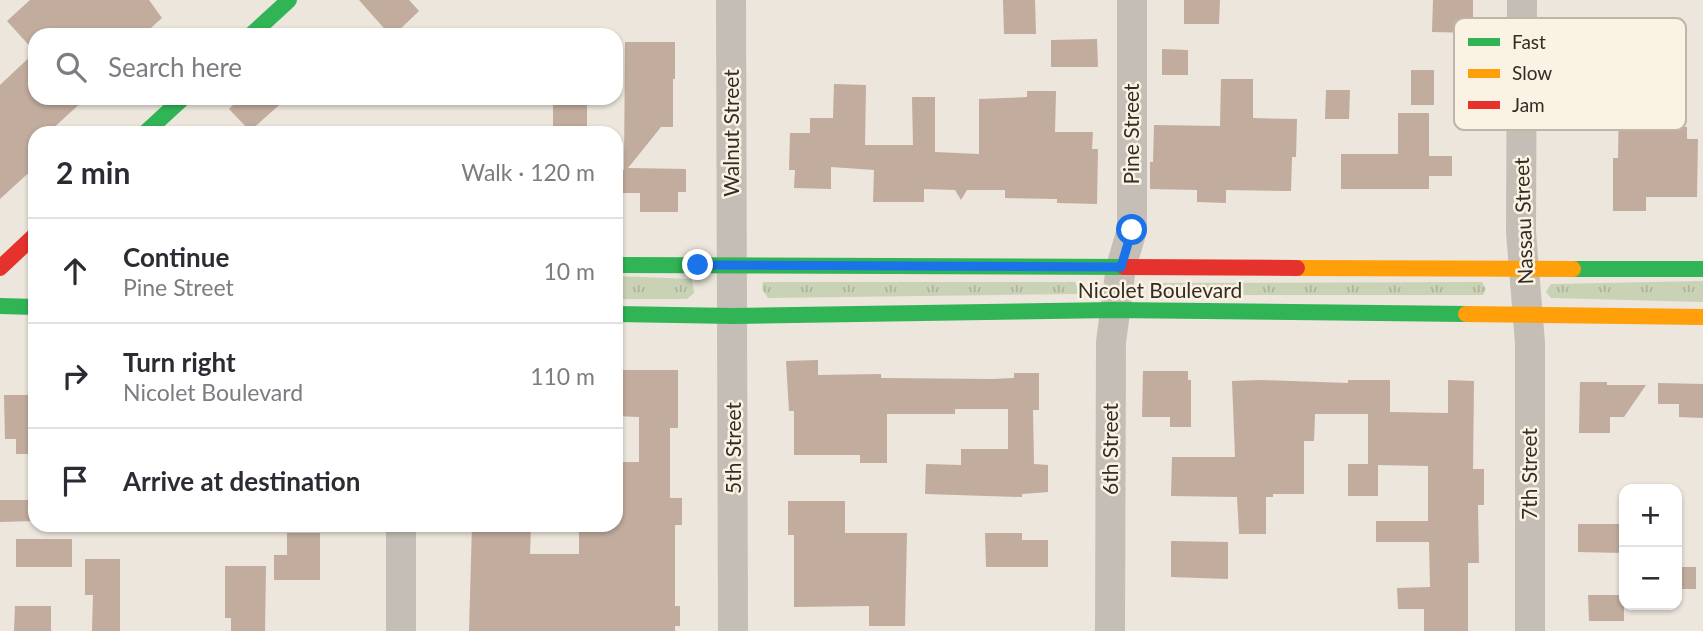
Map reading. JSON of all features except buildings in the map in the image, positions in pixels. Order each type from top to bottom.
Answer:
[{"type":"street","points":[[259,28],[289,0]]},
{"type":"street","name":"Walnut Street","points":[[732,0],[733,266]]},
{"type":"street","name":"Pine Street","points":[[1121,267],[1132,230],[1132,0]]},
{"type":"street","name":"Nassau Street","points":[[1522,0],[1522,18]]},
{"type":"street","points":[[153,126],[175,105]]},
{"type":"street","name":"Nassau Street","points":[[1521,130],[1521,232],[1529,316]]},
{"type":"street","points":[[2,264],[28,241]]},
{"type":"street","points":[[2,264],[28,259]]},
{"type":"street","name":"Nicolet Boulevard","points":[[623,265],[1703,269]]},
{"type":"street","name":"5th Street","points":[[733,266],[733,631]]},
{"type":"street","name":"6th Street","points":[[1110,631],[1111,342],[1121,267]]},
{"type":"street","points":[[0,306],[28,307]]},
{"type":"street","name":"Nicolet Boulevard","points":[[623,314],[734,316],[1114,310],[1703,317]]},
{"type":"street","name":"7th Street","points":[[1529,316],[1530,631]]},
{"type":"street","points":[[401,532],[401,631]]},
{"type":"green space","points":[[623,276],[692,279],[694,293],[687,299],[623,299]]},
{"type":"green space","points":[[1703,281],[1703,302],[1551,298],[1546,292],[1551,284]]},
{"type":"green space","points":[[763,282],[1075,282],[1078,289],[1077,294],[768,298],[762,289]]},
{"type":"green space","points":[[1482,282],[1486,289],[1483,295],[1153,295],[1151,288],[1152,283]]},
{"type":"traffic: fast","points":[[259,28],[289,0]]},
{"type":"traffic: fast","points":[[153,126],[175,105]]},
{"type":"traffic: fast","points":[[623,265],[1124,267]]},
{"type":"traffic: fast","points":[[1573,269],[1703,269]]},
{"type":"traffic: fast","points":[[0,306],[28,307]]},
{"type":"traffic: fast","points":[[623,314],[734,316],[1114,310],[1466,314]]},
{"type":"traffic: slow","points":[[1297,268],[1573,269]]},
{"type":"traffic: slow","points":[[1466,314],[1703,317]]},
{"type":"traffic: jam","points":[[0,268],[28,242]]},
{"type":"traffic: jam","points":[[1124,267],[1297,268]]},
{"type":"route","points":[[698,265],[1121,267],[1132,230]]}]
